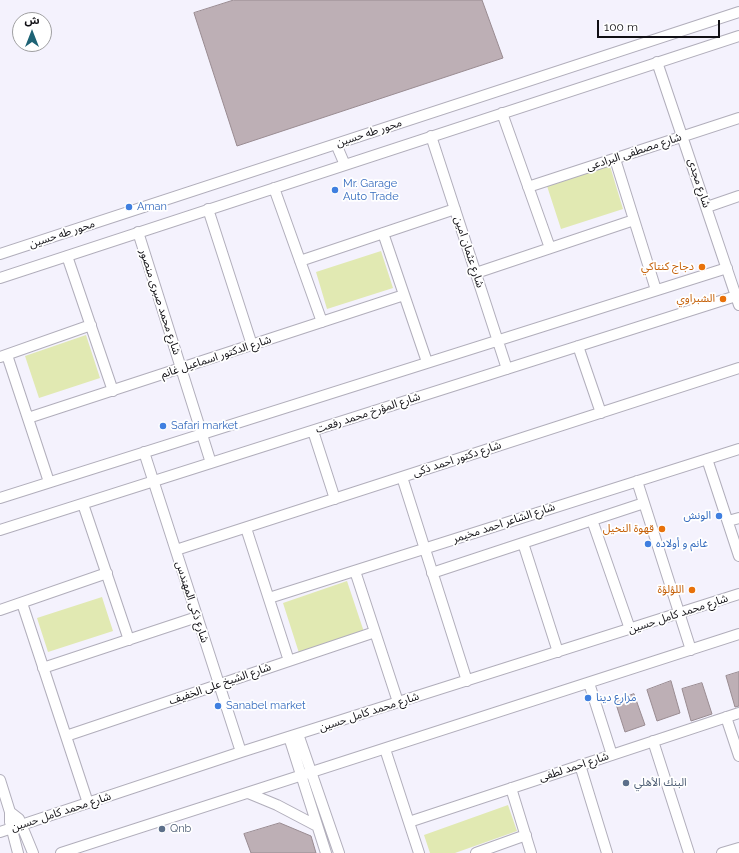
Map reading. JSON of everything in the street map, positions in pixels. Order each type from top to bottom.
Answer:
[{"type":"street","name":"محور طه حسين","points":[[0,254],[739,12]]},
{"type":"street","name":"محور طه حسين","points":[[0,278],[739,36]]},
{"type":"street","name":"شارع مجدى","points":[[657,62],[738,300]]},
{"type":"street","points":[[502,113],[550,248]]},
{"type":"street","name":"شارع مصطفى البرادعى","points":[[528,187],[739,118]]},
{"type":"street","name":"شارع عثمان امين","points":[[431,136],[507,369]]},
{"type":"street","points":[[336,144],[345,165]]},
{"type":"street","points":[[615,159],[656,290]]},
{"type":"street","points":[[274,188],[322,322]]},
{"type":"street","points":[[706,207],[739,196]]},
{"type":"street","points":[[208,209],[252,345]]},
{"type":"street","points":[[300,261],[455,209]]},
{"type":"street","points":[[476,273],[634,220]]},
{"type":"street","name":"شارع محمد صبرى منصور","points":[[138,232],[211,463]]},
{"type":"street","points":[[382,233],[427,362]]},
{"type":"street","points":[[67,256],[113,391]]},
{"type":"street","points":[[0,498],[727,268]]},
{"type":"street","name":"شارع الدكتور اسماعيل غانم","points":[[28,418],[404,295]]},
{"type":"street","name":"شارع المؤرخ محمد رفعت","points":[[0,530],[578,346],[738,300]]},
{"type":"street","points":[[49,482],[28,418],[4,356],[90,325]]},
{"type":"street","points":[[578,346],[601,413]]},
{"type":"street","name":"شارع دكتور احمد ذكى","points":[[176,550],[739,368]]},
{"type":"street","points":[[313,431],[335,499]]},
{"type":"street","name":"شارع الشاعر احمد مخيمر","points":[[269,598],[739,449]]},
{"type":"street","name":"شارع ذكى المهندس","points":[[144,452],[241,752]]},
{"type":"street","points":[[707,459],[739,556]]},
{"type":"street","points":[[402,477],[467,680]]},
{"type":"street","points":[[637,481],[691,650]]},
{"type":"street","points":[[432,573],[644,503]]},
{"type":"street","points":[[83,504],[129,640]]},
{"type":"street","points":[[728,521],[739,518]]},
{"type":"street","points":[[592,520],[630,629]]},
{"type":"street","points":[[246,528],[289,661]]},
{"type":"street","points":[[523,543],[558,652]]},
{"type":"street","points":[[355,571],[398,702]]},
{"type":"street","points":[[0,610],[106,573]]},
{"type":"street","name":"شارع محمد كامل حسين","points":[[0,832],[241,752],[739,594]]},
{"type":"street","points":[[22,603],[88,803]]},
{"type":"street","points":[[43,668],[197,617]]},
{"type":"street","name":"شارع الشيخ على الخفيف","points":[[66,736],[375,632]]},
{"type":"street","points":[[62,853],[739,634]]},
{"type":"street","points":[[589,683],[612,755]]},
{"type":"street","name":"شارع احمد لطفى","points":[[409,822],[739,713]]},
{"type":"street","points":[[726,717],[739,756]]},
{"type":"street","points":[[293,736],[306,774],[339,853]]},
{"type":"street","points":[[653,741],[689,853]]},
{"type":"street","points":[[385,749],[418,853]]},
{"type":"street","points":[[580,765],[607,853]]},
{"type":"street","points":[[306,774],[317,826],[326,853]]},
{"type":"street","points":[[0,780],[10,812],[11,828],[18,853]]},
{"type":"street","points":[[511,788],[531,853]]},
{"type":"street","points":[[248,793],[276,805],[317,826]]},
{"type":"street","points":[[10,812],[16,816],[22,825],[32,853]]},
{"type":"street","points":[[476,853],[526,836]]},
{"type":"street","points":[[722,853],[739,848]]},
{"type":"green space","points":[[610,166],[623,209],[561,229],[547,186]]},
{"type":"green space","points":[[381,251],[393,288],[327,309],[316,272]]},
{"type":"green space","points":[[86,335],[100,378],[39,398],[25,356]]},
{"type":"green space","points":[[347,581],[364,632],[299,653],[283,603]]},
{"type":"green space","points":[[102,597],[113,631],[48,652],[37,618]]},
{"type":"green space","points":[[508,805],[517,831],[455,853],[430,853],[424,835]]},
{"type":"building","points":[[234,0],[482,0],[503,58],[237,146],[194,13]]},
{"type":"building","points":[[739,672],[739,706],[735,707],[726,676]]},
{"type":"building","points":[[671,681],[680,713],[657,721],[647,690]]},
{"type":"building","points":[[702,683],[712,714],[691,721],[682,689]]},
{"type":"building","points":[[634,694],[645,725],[625,732],[615,701]]},
{"type":"building","points":[[280,823],[311,836],[316,853],[251,853],[244,834]]},
{"type":"place","name":"Mr. Garage Auto Trade","points":[[335,190]]},
{"type":"place","name":"Aman","points":[[129,207]]},
{"type":"place","name":"دجاج كنتاكي","points":[[702,267]]},
{"type":"place","name":"الشبراوي","points":[[723,299]]},
{"type":"place","name":"Safari market","points":[[163,426]]},
{"type":"place","name":"الونش","points":[[719,516]]},
{"type":"place","name":"قهوة النخيل","points":[[662,529]]},
{"type":"place","name":"غانم و أولاده","points":[[648,544]]},
{"type":"place","name":"اللؤلؤة","points":[[692,590]]},
{"type":"place","name":"مزارع دينا","points":[[588,698]]},
{"type":"place","name":"Sanabel market","points":[[218,706]]},
{"type":"place","name":"البنك الأهلي","points":[[626,783]]},
{"type":"place","name":"Qnb","points":[[162,829]]}]
